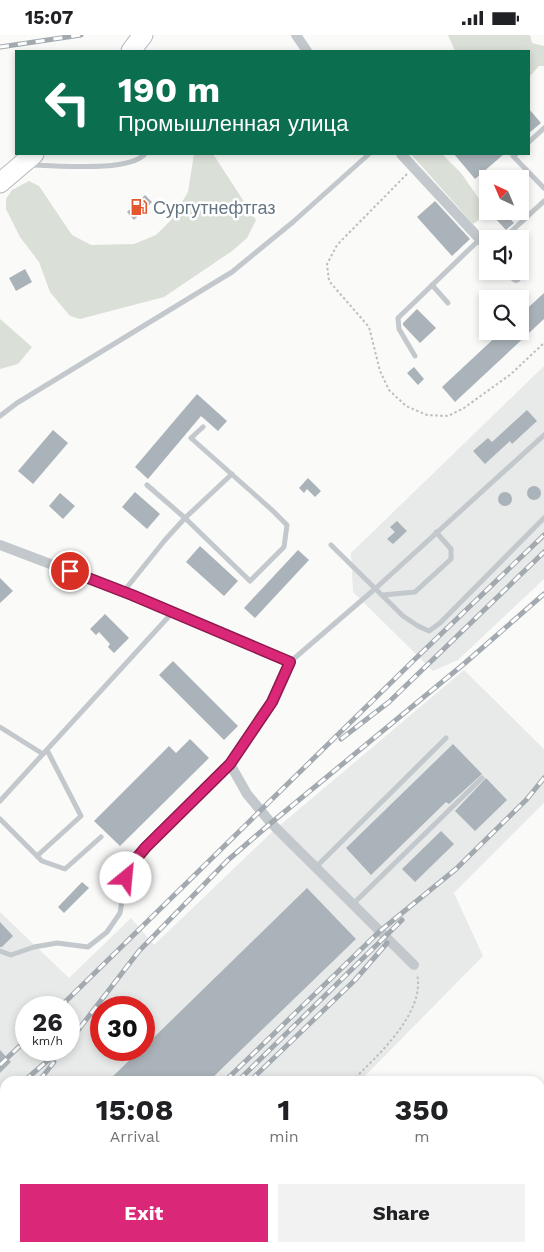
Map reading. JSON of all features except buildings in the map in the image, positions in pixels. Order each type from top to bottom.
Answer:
[{"type":"highway","points":[[132,50],[144,35]]},
{"type":"highway","points":[[0,183],[28,159]]},
{"type":"street","points":[[296,35],[306,50]]},
{"type":"street","points":[[402,155],[479,238]]},
{"type":"street","points":[[0,545],[173,612],[290,662],[272,702],[230,764],[146,847],[129,867],[124,889]]},
{"type":"street","points":[[230,764],[247,794],[271,823],[414,965]]},
{"type":"lane","points":[[530,141],[544,128]]},
{"type":"lane","points":[[28,159],[109,165],[126,164],[140,159],[143,155]]},
{"type":"lane","points":[[0,416],[17,403],[232,272],[293,222],[368,155]]},
{"type":"lane","points":[[514,155],[513,156],[544,189]]},
{"type":"lane","points":[[513,230],[544,201]]},
{"type":"lane","points":[[415,356],[399,329],[398,318],[479,240]]},
{"type":"lane","points":[[432,285],[448,303]]},
{"type":"lane","points":[[147,485],[185,518],[250,581],[284,547],[287,525],[191,438],[203,427]]},
{"type":"lane","points":[[290,662],[376,588],[544,435]]},
{"type":"lane","points":[[123,592],[185,518],[232,474]]},
{"type":"lane","points":[[331,545],[403,616],[429,631],[440,623],[544,518]]},
{"type":"lane","points":[[383,595],[415,592],[451,559],[451,549],[436,532]]},
{"type":"lane","points":[[1,799],[173,612]]},
{"type":"lane","points":[[0,727],[45,752],[81,816],[37,856]]},
{"type":"lane","points":[[316,867],[446,738]]},
{"type":"lane","points":[[353,904],[482,779]]},
{"type":"lane","points":[[0,819],[42,861],[65,869],[101,837]]},
{"type":"lane","points":[[0,951],[11,955],[34,947],[57,943],[88,947],[107,932],[120,913],[124,889]]},
{"type":"path","points":[[357,1076],[398,1034],[414,1004],[418,980],[414,965]]},
{"type":"shaded area","points":[[448,35],[530,35],[532,43],[544,46],[544,66],[539,66],[530,76],[530,50],[455,50]]},
{"type":"shaded area","points":[[194,155],[214,155],[256,220],[247,238],[232,251],[164,297],[80,319],[70,316],[50,292],[39,262],[20,237],[6,209],[6,199],[12,190],[29,181],[39,186],[72,235],[91,245],[134,244],[156,235],[172,219],[188,192]]},
{"type":"shaded area","points":[[412,155],[443,155],[461,173],[479,199],[479,220],[473,224]]},
{"type":"shaded area","points":[[0,319],[32,347],[18,364],[0,369]]},
{"type":"shaded area","points":[[544,366],[544,579],[458,660],[433,671],[353,592],[351,553]]},
{"type":"shaded area","points":[[464,670],[544,749],[544,803],[454,893],[483,956],[365,1076],[0,1076],[0,912],[69,978],[131,918],[154,945],[272,832]]},
{"type":"railway","points":[[0,47],[81,35]]},
{"type":"railway","points":[[71,996],[544,535]]},
{"type":"railway","points":[[341,739],[389,702],[544,552]]},
{"type":"railway","points":[[80,1028],[139,951],[228,860],[465,663],[544,594]]},
{"type":"railway","points":[[230,1076],[380,931],[456,869],[527,799],[544,778]]},
{"type":"railway","points":[[243,1076],[402,920]]},
{"type":"railway","points":[[255,1076],[355,980],[387,943]]},
{"type":"railway","points":[[0,1065],[15,1051]]},
{"type":"railway","points":[[30,1076],[47,1061]]},
{"type":"railway","points":[[43,1076],[54,1062]]},
{"type":"place","name":"Сургутнефтгаз","points":[[139,207]]},
{"type":"route","points":[[70,571],[132,595],[290,662],[272,702],[230,764],[146,847],[129,867],[126,878]]}]
